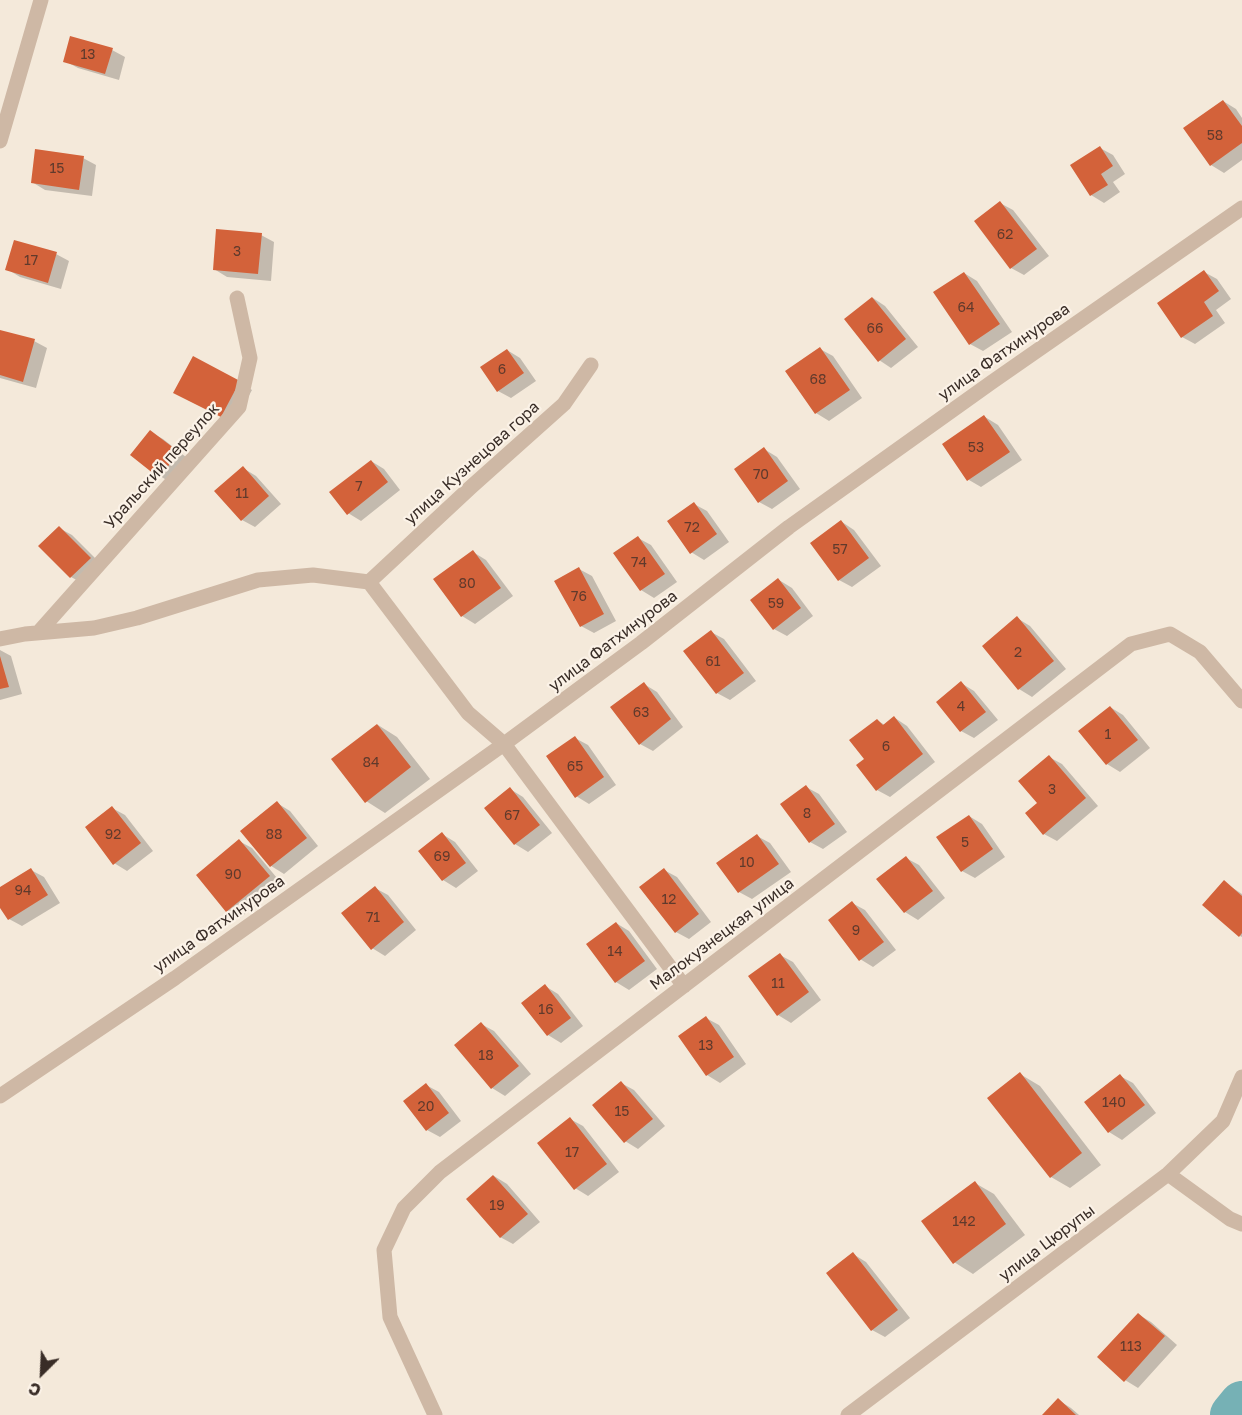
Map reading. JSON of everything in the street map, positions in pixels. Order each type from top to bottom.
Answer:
[{"type":"street","points":[[0,141],[41,0]]},
{"type":"street","name":"улица Фатхинурова","points":[[0,1096],[175,978],[504,744],[641,643],[789,527],[1242,208]]},
{"type":"street","name":"Уральский переулок","points":[[38,633],[239,407],[250,358],[237,298]]},
{"type":"street","name":"улица Кузнецова гора","points":[[369,582],[564,404],[591,365]]},
{"type":"street","points":[[0,639],[94,627],[137,618],[258,580],[313,575],[369,582],[468,713],[504,744],[684,986]]},
{"type":"street","name":"Малокузнецкая улица","points":[[435,1415],[390,1317],[384,1250],[404,1208],[440,1172],[1131,644],[1170,634],[1200,652],[1242,701]]},
{"type":"street","name":"улица Цюрупы","points":[[848,1415],[1168,1174],[1223,1121],[1242,1077]]},
{"type":"street","points":[[1168,1174],[1230,1219],[1242,1224]]},
{"type":"building","points":[[70,36],[113,48],[105,74],[63,62]]},
{"type":"building","points":[[1223,100],[1242,126],[1242,143],[1210,166],[1183,128]]},
{"type":"building","points":[[1100,146],[1113,166],[1101,174],[1108,185],[1090,196],[1070,165]]},
{"type":"building","points":[[35,149],[84,156],[79,190],[31,183]]},
{"type":"building","points":[[1000,201],[1037,249],[1010,269],[974,221]]},
{"type":"building","points":[[216,229],[262,233],[258,274],[213,270]]},
{"type":"building","points":[[14,240],[57,252],[48,283],[5,270]]},
{"type":"building","points":[[1204,270],[1219,291],[1204,302],[1213,316],[1181,338],[1157,303]]},
{"type":"building","points":[[964,272],[1000,324],[969,345],[933,292]]},
{"type":"building","points":[[872,297],[906,339],[878,362],[844,319]]},
{"type":"building","points":[[0,330],[35,339],[23,382],[0,375]]},
{"type":"building","points":[[820,347],[850,390],[815,414],[785,371]]},
{"type":"building","points":[[507,349],[524,373],[497,392],[480,367]]},
{"type":"building","points":[[193,356],[240,381],[221,417],[173,393]]},
{"type":"building","points":[[984,415],[1010,452],[967,481],[942,444]]},
{"type":"building","points":[[150,430],[179,452],[159,478],[130,455]]},
{"type":"building","points":[[764,447],[788,481],[758,503],[734,469]]},
{"type":"building","points":[[371,460],[388,482],[347,515],[329,492]]},
{"type":"building","points":[[243,466],[269,496],[241,521],[214,491]]},
{"type":"building","points":[[694,502],[717,534],[690,554],[667,521]]},
{"type":"building","points":[[841,520],[869,558],[838,581],[810,543]]},
{"type":"building","points":[[59,526],[91,558],[70,578],[38,546]]},
{"type":"building","points":[[638,536],[665,574],[640,591],[613,553]]},
{"type":"building","points":[[473,550],[501,588],[461,617],[433,579]]},
{"type":"building","points":[[579,567],[604,614],[580,627],[554,581]]},
{"type":"building","points":[[778,578],[801,608],[773,630],[750,600]]},
{"type":"building","points":[[1017,616],[1054,661],[1018,690],[982,646]]},
{"type":"building","points":[[711,630],[744,673],[716,694],[683,651]]},
{"type":"building","points":[[0,656],[9,687],[0,689]]},
{"type":"building","points":[[961,681],[986,712],[960,732],[936,702]]},
{"type":"building","points":[[644,682],[671,719],[639,745],[610,707]]},
{"type":"building","points":[[1110,706],[1138,740],[1106,765],[1078,731]]},
{"type":"building","points":[[894,716],[923,754],[876,791],[856,765],[864,759],[849,740],[877,719],[883,725]]},
{"type":"building","points":[[377,724],[411,767],[365,803],[331,759]]},
{"type":"building","points":[[575,736],[604,777],[575,798],[546,756]]},
{"type":"building","points":[[1049,755],[1086,798],[1043,835],[1025,813],[1037,803],[1018,781]]},
{"type":"building","points":[[806,785],[835,824],[809,843],[780,804]]},
{"type":"building","points":[[510,787],[540,825],[514,845],[484,808]]},
{"type":"building","points":[[277,801],[307,838],[270,867],[240,831]]},
{"type":"building","points":[[112,806],[141,843],[113,865],[85,827]]},
{"type":"building","points":[[969,815],[993,849],[961,872],[936,837]]},
{"type":"building","points":[[442,832],[466,863],[442,881],[418,851]]},
{"type":"building","points":[[757,834],[779,864],[738,893],[716,863]]},
{"type":"building","points":[[239,839],[270,876],[226,912],[196,875]]},
{"type":"building","points":[[906,856],[933,891],[904,913],[876,879]]},
{"type":"building","points":[[31,868],[48,895],[8,920],[0,908],[0,887]]},
{"type":"building","points":[[664,868],[699,914],[675,933],[639,887]]},
{"type":"building","points":[[1224,880],[1242,896],[1242,933],[1239,937],[1202,905]]},
{"type":"building","points":[[375,886],[404,922],[371,950],[341,913]]},
{"type":"building","points":[[852,901],[884,942],[859,961],[828,920]]},
{"type":"building","points":[[616,922],[645,961],[615,983],[586,944]]},
{"type":"building","points":[[780,953],[809,992],[777,1016],[748,976]]},
{"type":"building","points":[[545,984],[571,1018],[547,1036],[521,1003]]},
{"type":"building","points":[[706,1016],[734,1057],[706,1076],[678,1036]]},
{"type":"building","points":[[481,1022],[519,1066],[491,1089],[454,1045]]},
{"type":"building","points":[[1020,1072],[1082,1153],[1050,1178],[987,1098]]},
{"type":"building","points":[[1120,1074],[1145,1105],[1108,1133],[1084,1102]]},
{"type":"building","points":[[621,1081],[653,1119],[624,1143],[592,1105]]},
{"type":"building","points":[[426,1083],[449,1113],[426,1131],[403,1101]]},
{"type":"building","points":[[570,1117],[607,1164],[574,1190],[537,1143]]},
{"type":"building","points":[[493,1175],[528,1214],[500,1238],[466,1199]]},
{"type":"building","points":[[975,1181],[1006,1224],[953,1264],[921,1221]]},
{"type":"building","points":[[853,1252],[898,1310],[871,1331],[826,1273]]},
{"type":"building","points":[[1138,1313],[1165,1336],[1124,1382],[1097,1357]]},
{"type":"building","points":[[1058,1398],[1076,1415],[1042,1415]]},
{"type":"waterway","points":[[1233,1415],[1242,1404]]}]
